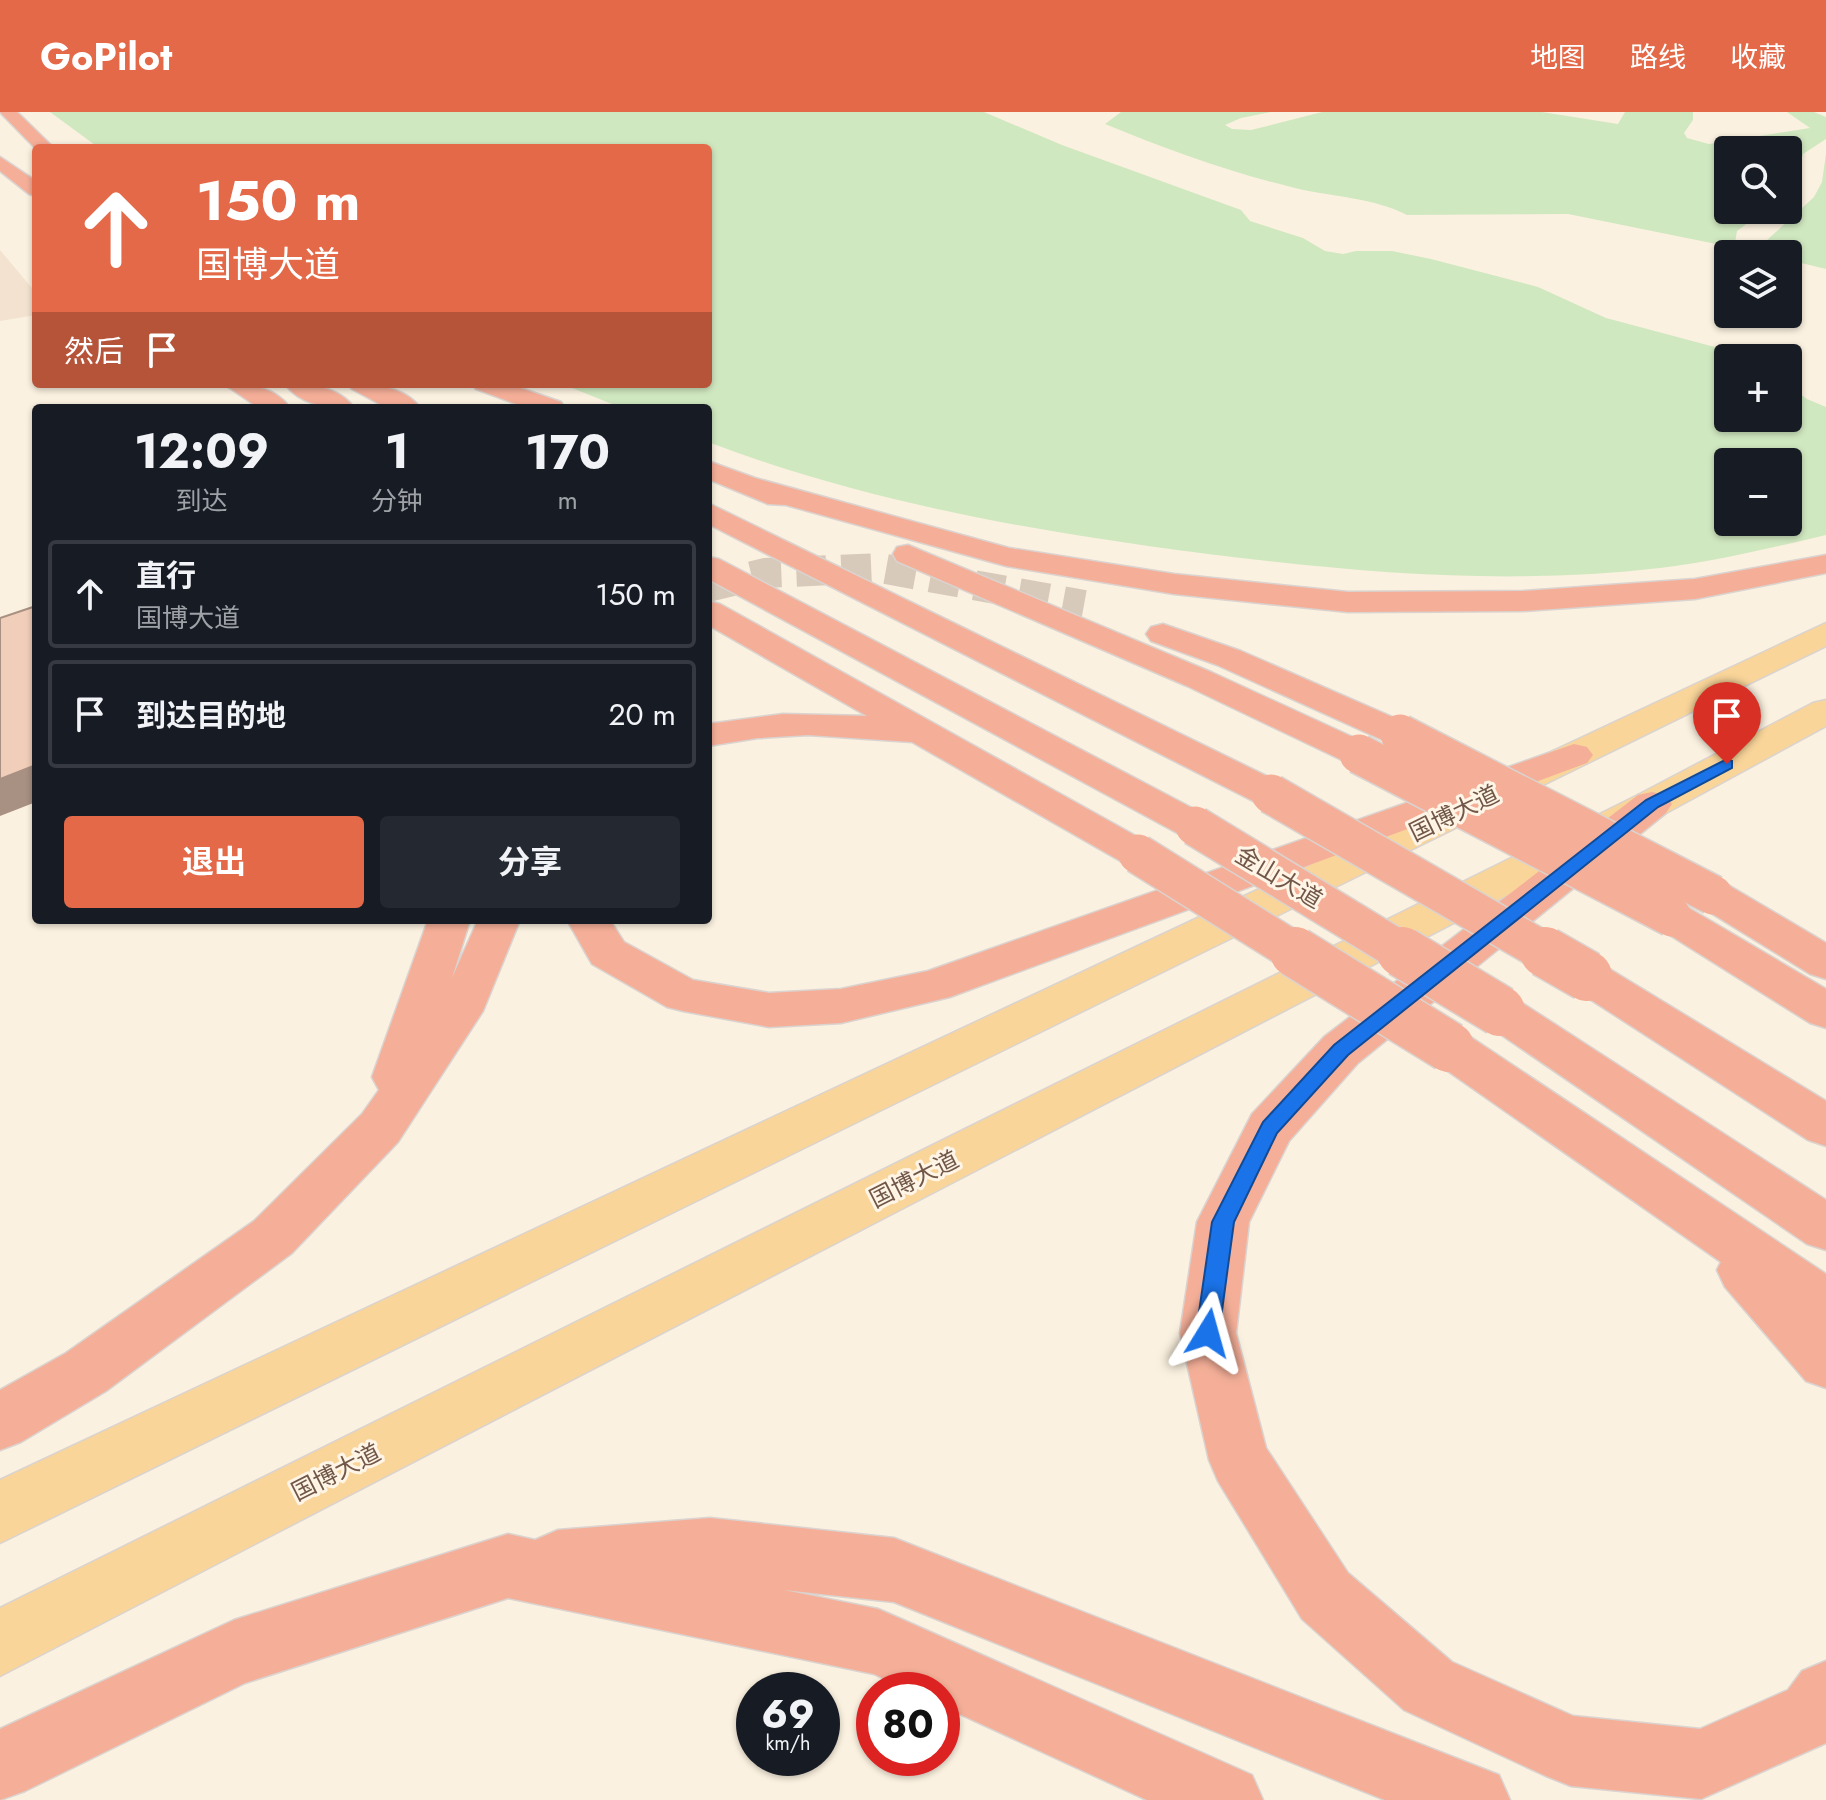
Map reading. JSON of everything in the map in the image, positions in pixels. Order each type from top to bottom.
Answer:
[{"type":"highway","points":[[7,112],[41,144]]},
{"type":"highway","points":[[0,162],[32,187]]},
{"type":"highway","points":[[244,388],[270,404]]},
{"type":"highway","points":[[305,388],[334,404]]},
{"type":"highway","points":[[369,388],[399,404]]},
{"type":"highway","points":[[465,388],[496,404]]},
{"type":"highway","points":[[496,388],[541,404]]},
{"type":"highway","points":[[712,471],[1199,679],[1359,754],[1672,917],[1826,1011]]},
{"type":"highway","points":[[752,486],[1006,557],[1174,584],[1348,602],[1523,601],[1695,589],[1826,564]]},
{"type":"highway","points":[[712,514],[1271,794],[1587,976],[1826,1126]]},
{"type":"highway","name":"金山大道","points":[[712,568],[1195,826],[1500,1011],[1826,1228]]},
{"type":"highway","points":[[1084,605],[1229,658],[1400,734],[1713,895],[1826,963]]},
{"type":"highway","points":[[712,613],[935,736],[1138,854],[1449,1047],[1826,1304]]},
{"type":"highway","points":[[712,734],[779,724],[857,725],[935,736]]},
{"type":"highway","points":[[590,924],[608,953],[683,995],[769,1010],[841,1006],[934,986],[1574,755]]},
{"type":"highway","points":[[1652,804],[1341,1050],[1270,1128],[1223,1222],[1208,1333],[1239,1460],[1325,1596],[1428,1686],[1571,1751],[1701,1764],[1812,1714],[1826,1695]]},
{"type":"highway","points":[[380,1128],[448,924]]},
{"type":"highway","points":[[0,1422],[86,1372],[273,1237],[380,1128],[460,1011],[497,924]]},
{"type":"highway","points":[[1679,1202],[1785,1313],[1826,1362]]},
{"type":"highway","points":[[0,1766],[234,1653],[508,1566],[710,1550],[894,1570],[1474,1800]]},
{"type":"highway","points":[[508,1566],[878,1642],[1227,1800]]},
{"type":"main road","name":"国博大道","points":[[0,1512],[1826,633]]},
{"type":"main road","name":"国博大道","points":[[0,1643],[1652,804],[1826,711]]},
{"type":"shaded area","points":[[0,250],[32,288],[32,316],[0,321]]},
{"type":"green space","points":[[50,112],[984,112],[1062,145],[1241,210],[1250,221],[1303,238],[1325,251],[1343,254],[1392,251],[1431,259],[1538,287],[1606,318],[1714,347],[1714,432],[1802,432],[1802,395],[1826,407],[1826,535],[1723,558],[1660,568],[1532,576],[1404,573],[1212,554],[980,518],[815,478],[712,443],[712,404],[612,404],[572,388],[712,388],[712,144],[94,144]]},
{"type":"green space","points":[[1121,112],[1271,112],[1225,125],[1232,129],[1251,130],[1322,112],[1542,112],[1618,124],[1625,112],[1693,112],[1693,120],[1684,133],[1687,138],[1714,143],[1714,224],[1746,224],[1737,231],[1736,240],[1714,240],[1714,244],[1568,214],[1407,215],[1368,201],[1299,189],[1249,176],[1105,124]]},
{"type":"green space","points":[[1787,112],[1814,112],[1826,117],[1826,139],[1803,154],[1802,158],[1802,136],[1760,136],[1810,128]]},
{"type":"green space","points":[[1826,153],[1826,269],[1802,263],[1802,240],[1767,240],[1785,224],[1802,224],[1802,208],[1814,197],[1822,182]]},
{"type":"building","points":[[32,607],[32,767],[0,779],[0,618]]},
{"type":"tunnel","points":[[712,586],[765,573],[880,568],[1084,605]]},
{"type":"route","points":[[1208,1333],[1223,1222],[1270,1128],[1341,1050],[1652,804],[1727,764]]}]
